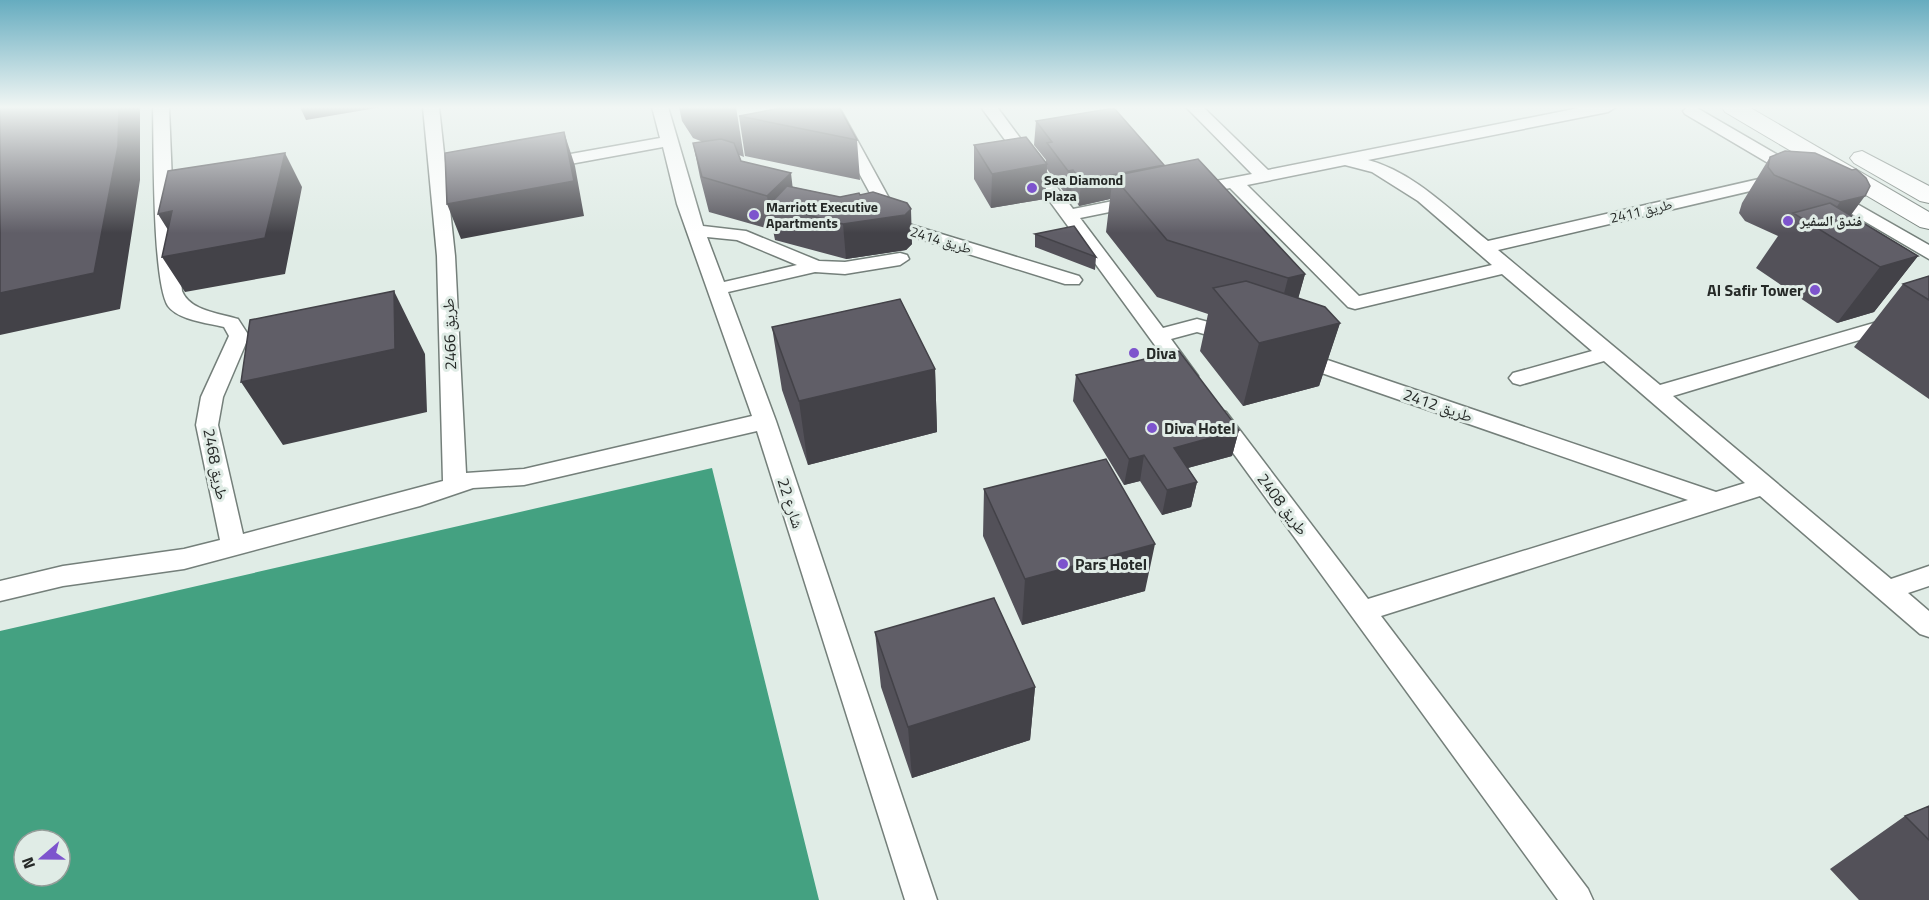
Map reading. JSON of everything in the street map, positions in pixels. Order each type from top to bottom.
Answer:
[{"type":"main road","points":[[1805,149],[1929,222]]},
{"type":"main road","points":[[1847,149],[1929,196]]},
{"type":"street","name":"طريق 2468","points":[[162,149],[164,208],[172,291],[177,304],[191,312],[231,323],[239,336],[212,397],[207,425],[233,545]]},
{"type":"street","name":"طريق 2466","points":[[435,149],[446,256],[455,485]]},
{"type":"street","name":"شارع 22","points":[[675,149],[696,231],[765,421],[921,900]]},
{"type":"street","points":[[854,149],[898,227]]},
{"type":"street","name":"طريق 2408","points":[[1020,149],[1577,900]]},
{"type":"street","points":[[1237,149],[1264,176]]},
{"type":"street","points":[[1179,193],[1400,149]]},
{"type":"street","points":[[1755,149],[1929,253]]},
{"type":"street","points":[[1390,151],[1401,170],[1424,197]]},
{"type":"street","points":[[531,166],[677,154]]},
{"type":"street","points":[[1346,160],[1378,168],[1424,197],[1929,626]]},
{"type":"street","points":[[438,183],[460,179]]},
{"type":"street","name":"طريق 2411","points":[[1483,248],[1808,180]]},
{"type":"street","points":[[1234,182],[1355,303],[1506,267]]},
{"type":"street","points":[[1069,215],[1157,198]]},
{"type":"street","name":"طريق 2414","points":[[865,215],[1072,280]]},
{"type":"street","points":[[696,231],[730,232],[748,237],[810,261],[812,266]]},
{"type":"street","points":[[717,289],[812,266],[845,268],[900,259]]},
{"type":"street","points":[[1654,394],[1929,313]]},
{"type":"street","points":[[1158,336],[1197,325],[1255,343]]},
{"type":"street","name":"طريق 2412","points":[[1277,350],[1716,501]]},
{"type":"street","points":[[1520,378],[1607,353]]},
{"type":"street","points":[[0,591],[76,575],[184,559],[420,497],[472,480],[524,477],[765,421]]},
{"type":"street","points":[[1362,611],[1763,486]]},
{"type":"street","points":[[0,604],[36,593],[76,575]]},
{"type":"street","points":[[1888,590],[1929,576]]},
{"type":"shaded area","points":[[712,468],[819,900],[0,900],[0,631]]},
{"type":"building","points":[[0,149],[117,149],[94,273],[0,293]]},
{"type":"building","points":[[468,149],[567,149],[574,181],[447,204],[445,153]]},
{"type":"building","points":[[695,149],[736,149],[741,161],[791,173],[767,196],[702,177]]},
{"type":"building","points":[[976,149],[1035,149],[1047,164],[992,174]]},
{"type":"building","points":[[1052,149],[1150,149],[1164,165],[1081,181],[1073,170],[1068,171]]},
{"type":"building","points":[[1785,151],[1815,153],[1852,170],[1856,169],[1866,178],[1870,186],[1865,196],[1840,202],[1774,175],[1768,167],[1770,157]]},
{"type":"building","points":[[285,153],[265,238],[162,257],[172,211],[158,214],[168,171]]},
{"type":"building","points":[[1198,159],[1305,274],[1288,278],[1167,240],[1113,176]]},
{"type":"building","points":[[787,186],[840,197],[873,192],[907,203],[911,209],[905,215],[843,224],[769,205]]},
{"type":"building","points":[[1830,203],[1918,256],[1880,267],[1793,213]]},
{"type":"building","points":[[1074,226],[1096,257],[1035,234]]},
{"type":"building","points":[[1929,276],[1929,300],[1903,284]]},
{"type":"building","points":[[1246,281],[1325,307],[1340,323],[1259,343],[1213,288]]},
{"type":"building","points":[[394,291],[395,349],[241,382],[250,320]]},
{"type":"building","points":[[900,299],[935,369],[799,401],[772,327]]},
{"type":"building","name":"Diva Hotel","points":[[1179,351],[1239,430],[1174,448],[1197,482],[1167,490],[1144,455],[1129,459],[1076,375]]},
{"type":"building","points":[[1106,459],[1155,544],[1025,579],[984,489]]},
{"type":"building","points":[[994,598],[1035,687],[908,727],[875,632]]},
{"type":"building","points":[[1929,806],[1929,840],[1905,816]]},
{"type":"place","name":"Sea Diamond Plaza","points":[[1032,188]]},
{"type":"place","name":"Marriott Executive Apartments","points":[[754,215]]},
{"type":"place","name":"فندق السفير","points":[[1788,221]]},
{"type":"place","name":"Al Safir Tower","points":[[1815,290]]},
{"type":"place","name":"Diva","points":[[1134,353]]},
{"type":"place","name":"Diva Hotel","points":[[1152,428]]},
{"type":"place","name":"Pars Hotel","points":[[1063,564]]}]
